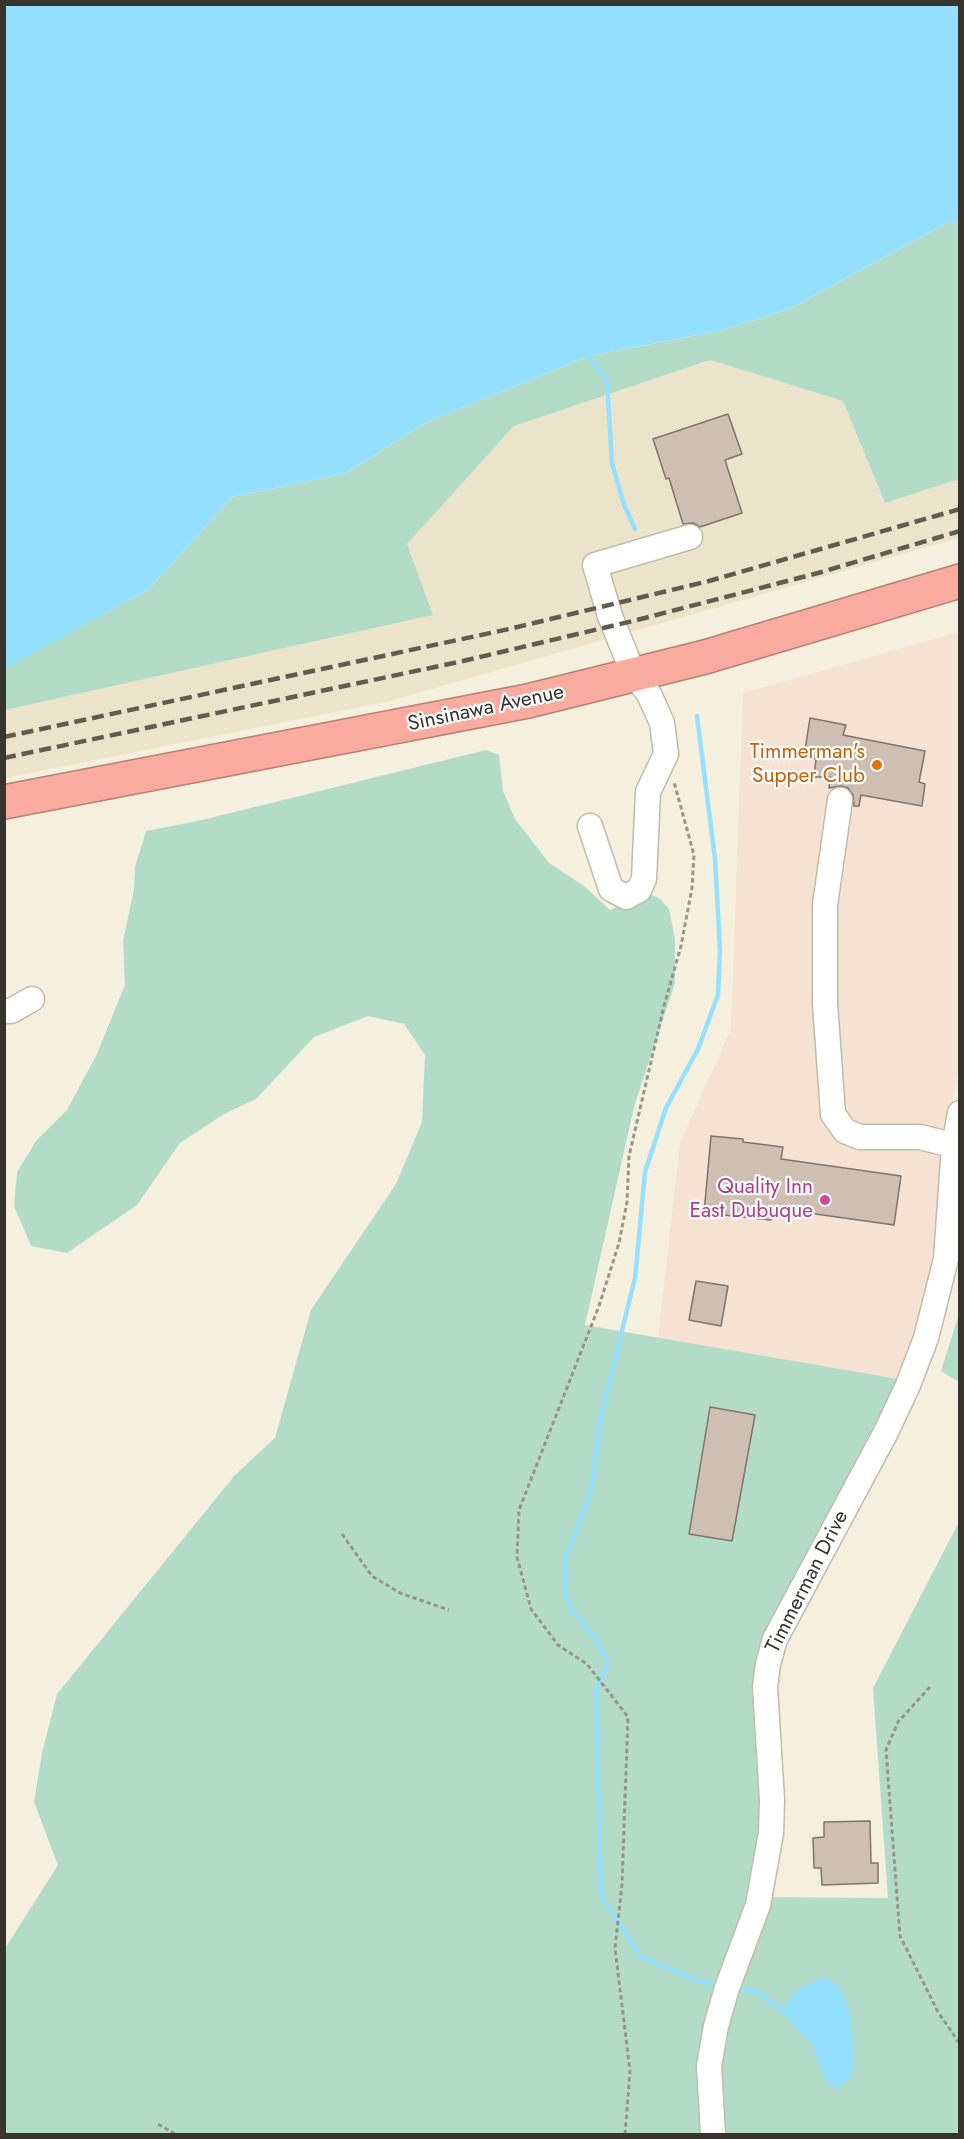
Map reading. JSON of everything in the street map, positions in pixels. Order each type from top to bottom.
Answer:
[{"type":"highway","name":"Sinsinawa Avenue","points":[[4,802],[440,720],[642,685],[809,628],[960,581]]},
{"type":"highway","name":"Sinsinawa Avenue","points":[[4,823],[446,740],[642,685],[960,602]]},
{"type":"street","points":[[590,826],[611,889],[626,897],[639,890],[644,879],[648,792],[666,754],[662,723],[613,626],[595,565],[690,537]]},
{"type":"street","points":[[840,800],[825,905],[825,1003],[833,1114],[845,1131],[860,1137],[920,1137],[957,1146]]},
{"type":"street","points":[[4,1011],[10,1011],[32,999]]},
{"type":"street","name":"Timmerman Drive","points":[[713,2134],[709,2066],[716,2026],[727,1988],[758,1905],[771,1833],[772,1800],[765,1687],[768,1664],[775,1639],[886,1432],[926,1338],[946,1259],[960,1113]]},
{"type":"path","points":[[625,2134],[630,2071],[615,1948],[622,1884],[628,1717],[587,1664],[558,1645],[531,1609],[517,1557],[519,1510],[591,1326],[619,1243],[627,1202],[629,1156],[664,1006],[681,946],[692,888],[694,855],[666,754]]},
{"type":"path","points":[[342,1534],[372,1576],[400,1593],[449,1610]]},
{"type":"path","points":[[930,1687],[898,1722],[886,1750],[900,1936],[938,2012],[960,2044]]},
{"type":"path","points":[[158,2124],[176,2134]]},
{"type":"shaded area","points":[[710,360],[843,401],[885,503],[959,479],[959,538],[390,701],[5,778],[4,710],[433,615],[406,544],[514,426]]},
{"type":"shaded area","points":[[959,632],[959,1059],[926,1300],[904,1380],[658,1338],[680,1143],[731,1029],[743,693]]},
{"type":"green space","points":[[959,221],[959,479],[885,503],[843,401],[710,360],[514,426],[407,544],[433,615],[5,710],[4,669],[149,589],[232,497],[346,473],[425,423],[589,356],[724,330],[791,308],[947,223]]},
{"type":"green space","points":[[486,750],[499,755],[503,791],[515,819],[549,863],[584,886],[610,910],[647,893],[659,898],[669,909],[675,938],[675,983],[634,1107],[585,1325],[904,1380],[772,1630],[764,1798],[753,1897],[888,1898],[873,1688],[959,1522],[959,2134],[5,2134],[4,1950],[58,1865],[34,1802],[42,1753],[57,1694],[235,1475],[275,1438],[311,1310],[396,1184],[422,1122],[425,1055],[404,1024],[368,1016],[314,1037],[256,1099],[224,1114],[180,1143],[137,1205],[67,1253],[31,1246],[14,1206],[17,1172],[36,1141],[67,1110],[97,1054],[125,985],[123,941],[134,889],[135,867],[146,831],[202,820]]},
{"type":"green space","points":[[959,1314],[959,1382],[941,1371]]},
{"type":"water","points":[[4,5],[959,5],[959,221],[947,223],[791,308],[724,330],[589,356],[425,423],[346,473],[232,497],[149,589],[5,669]]},
{"type":"water","points":[[822,1977],[832,1980],[841,1989],[850,2012],[854,2050],[852,2075],[840,2088],[833,2087],[825,2080],[811,2043],[791,2023],[785,2013],[786,2003],[794,1992]]},
{"type":"building","points":[[728,414],[742,454],[725,460],[742,513],[700,527],[693,523],[683,524],[669,478],[666,479],[653,439]]},
{"type":"building","points":[[810,718],[846,725],[843,735],[925,751],[919,782],[925,784],[922,806],[861,795],[859,806],[854,806],[853,795],[848,788],[841,786],[829,788],[830,777],[814,777],[816,759],[809,758],[810,750],[805,750]]},
{"type":"building","points":[[711,1136],[743,1139],[743,1142],[783,1147],[781,1159],[901,1176],[894,1225],[773,1208],[771,1220],[704,1213]]},
{"type":"building","points":[[696,1281],[728,1286],[721,1326],[689,1320]]},
{"type":"building","points":[[710,1407],[755,1415],[732,1541],[689,1534]]},
{"type":"building","points":[[870,1821],[871,1863],[878,1863],[878,1883],[822,1885],[821,1868],[814,1868],[813,1838],[824,1837],[824,1822]]},
{"type":"waterway","points":[[589,356],[607,381],[612,463],[624,505],[635,529]]},
{"type":"waterway","points":[[697,716],[715,859],[720,950],[718,995],[698,1049],[666,1108],[645,1172],[635,1278],[601,1416],[591,1492],[565,1560],[565,1589],[570,1608],[593,1635],[608,1662],[596,1691],[601,1896],[641,1957],[698,1981],[721,1985]]},
{"type":"waterway","points":[[735,1988],[758,1992],[785,2013]]},
{"type":"railway","points":[[4,737],[509,629],[709,581],[960,509]]},
{"type":"railway","points":[[4,758],[463,661],[637,620],[818,573],[960,531]]},
{"type":"place","name":"Timmerman's Supper Club","points":[[877,765]]},
{"type":"place","name":"Quality Inn East Dubuque","points":[[825,1200]]}]
